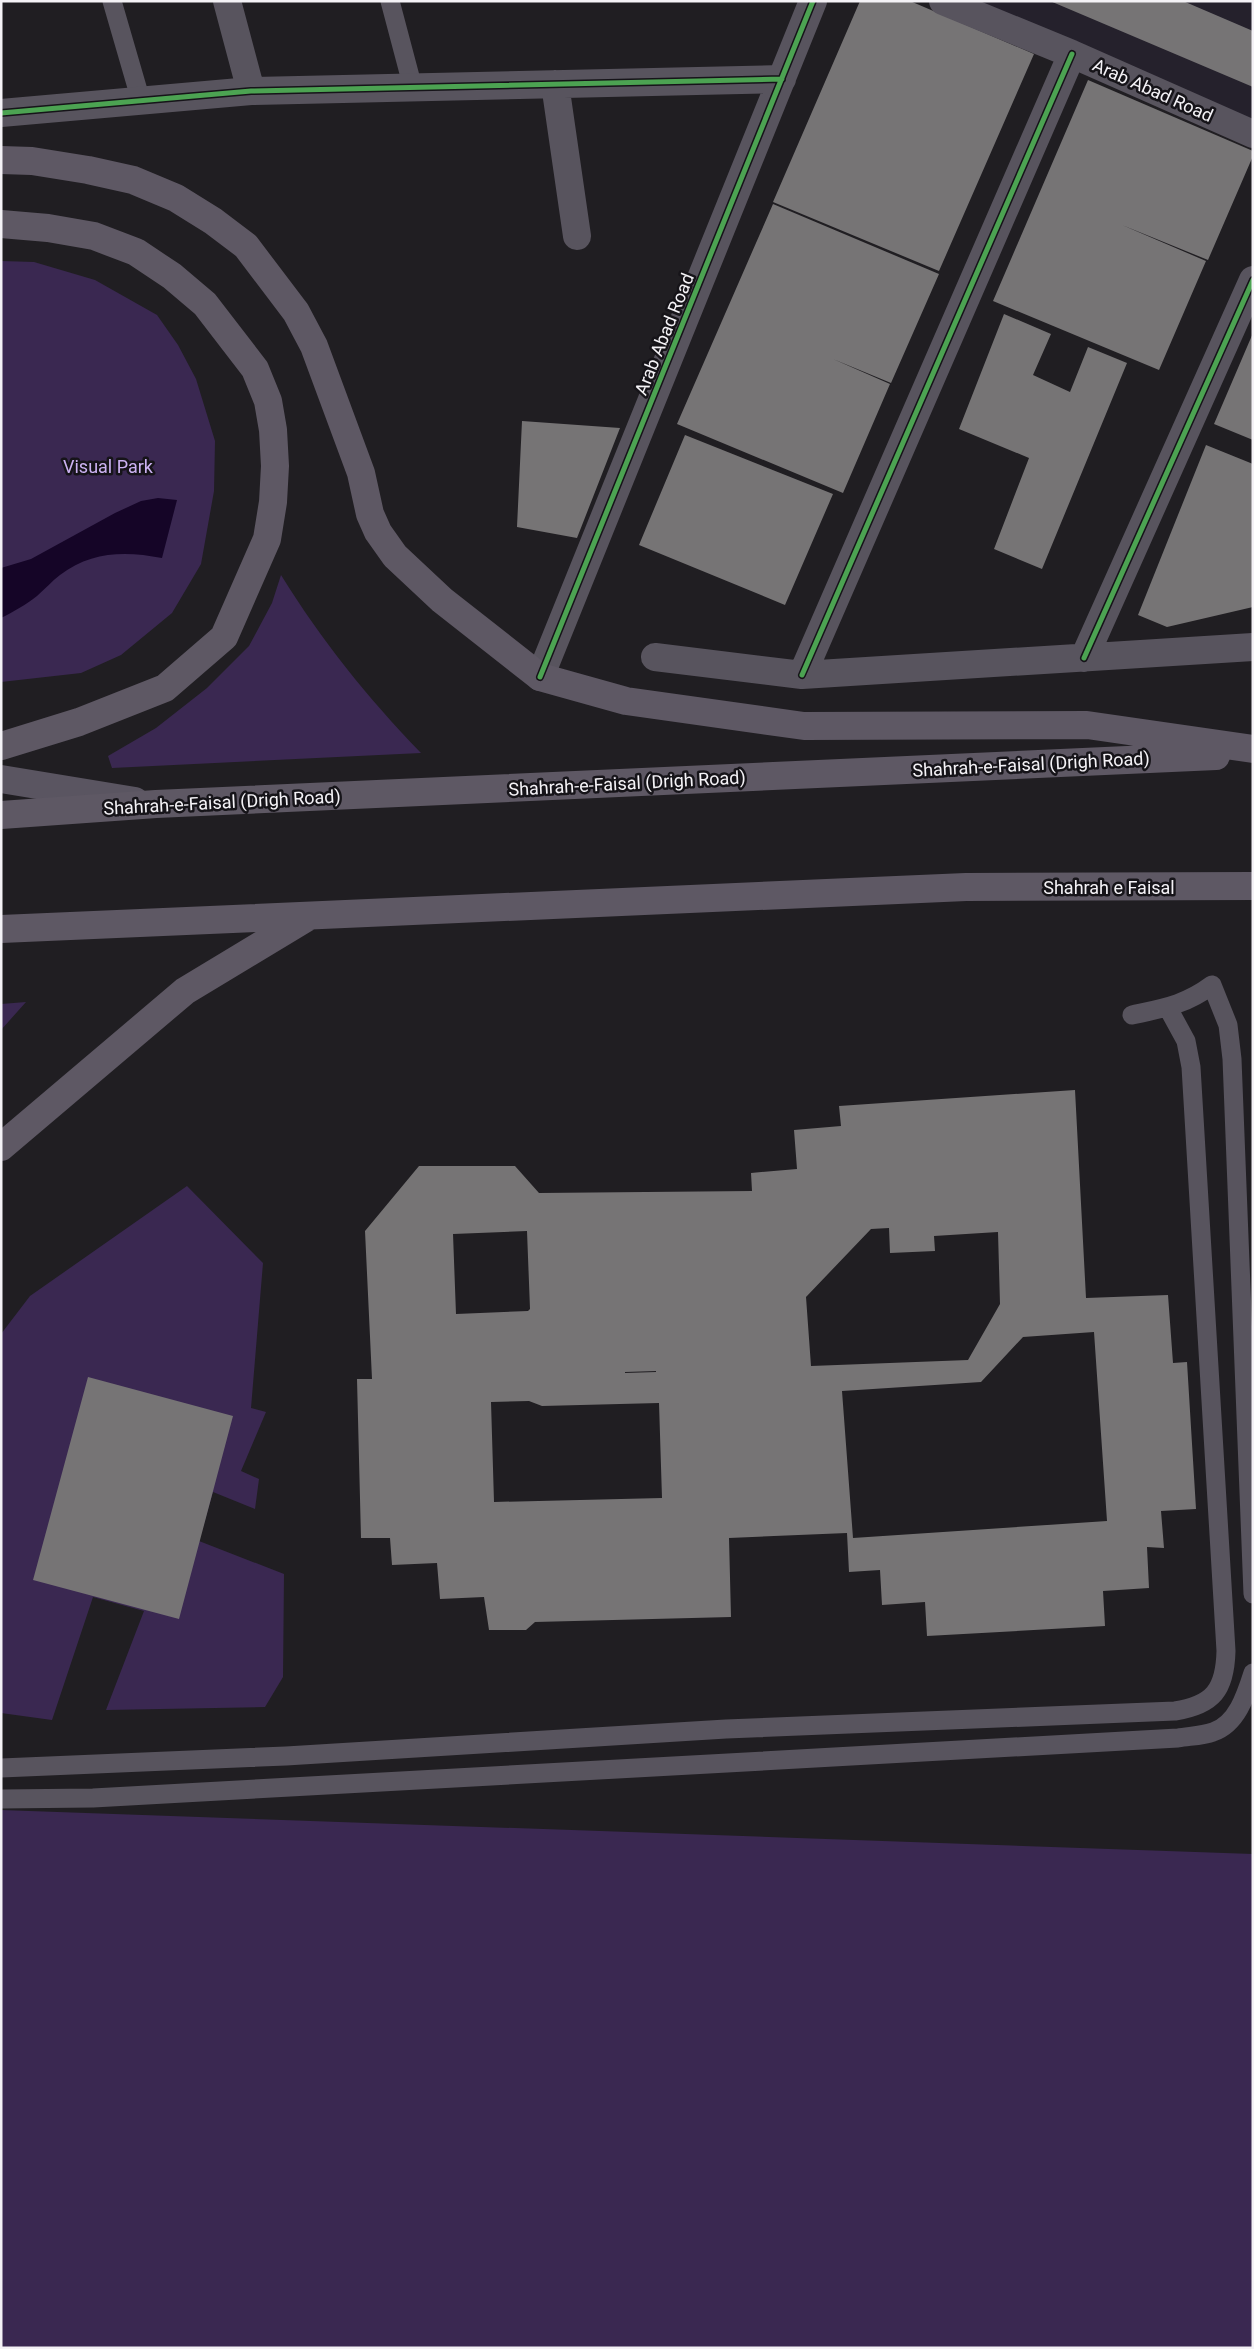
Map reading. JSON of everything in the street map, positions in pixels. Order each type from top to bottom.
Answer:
[{"type":"highway","points":[[1,160],[32,162],[88,170],[133,180],[176,198],[213,221],[246,246],[296,312],[314,346],[361,473],[370,514],[378,532],[395,556],[442,600],[540,677],[626,700],[804,726],[1086,725],[1253,749]]},
{"type":"highway","points":[[1,224],[48,228],[94,236],[136,252],[172,276],[205,304],[255,369],[268,402],[273,430],[275,466],[273,502],[267,539],[252,578],[224,637],[165,688],[78,722],[1,746]]},
{"type":"highway","name":"Shahrah-e-Faisal (Drigh Road)","points":[[1,814],[156,804],[1253,754]]},
{"type":"highway","name":"Shahrah e Faisal","points":[[310,916],[966,887],[1253,886]]},
{"type":"highway","points":[[1,929],[310,916]]},
{"type":"highway","points":[[1,1147],[185,991],[310,916]]},
{"type":"main road","points":[[1,778],[156,804]]},
{"type":"street","points":[[227,1],[251,91]]},
{"type":"street","name":"Arab Abad Road","points":[[540,677],[813,1]]},
{"type":"street","name":"Arab Abad Road","points":[[943,1],[1072,54],[1253,134]]},
{"type":"street","points":[[802,674],[1072,54]]},
{"type":"street","points":[[1,113],[251,91],[782,79]]},
{"type":"street","points":[[556,84],[577,236]]},
{"type":"street","points":[[1084,658],[1253,280]]},
{"type":"street","points":[[656,657],[802,674],[1253,647]]},
{"type":"lane","points":[[112,1],[141,101]]},
{"type":"lane","points":[[390,1],[413,88]]},
{"type":"lane","points":[[1132,1015],[1168,1008],[1195,998],[1212,985],[1228,1024],[1232,1059],[1253,1594]]},
{"type":"lane","points":[[1,1768],[286,1756],[726,1729],[1175,1711],[1195,1708],[1207,1701],[1220,1686],[1226,1667],[1226,1651],[1191,1067],[1186,1041],[1168,1008]]},
{"type":"lane","points":[[1,1799],[93,1798],[1196,1735],[1214,1732],[1234,1717],[1246,1695],[1253,1672],[1226,1667]]},
{"type":"lane","points":[[1195,1708],[1196,1735]]},
{"type":"shaded area","points":[[943,1],[1253,1],[1253,134]]},
{"type":"shaded area","points":[[158,498],[177,500],[162,558],[122,554],[96,557],[84,561],[60,575],[29,602],[1,618],[1,568],[31,559],[115,513],[141,501]]},
{"type":"green space","name":"Visual Park","points":[[1,261],[34,262],[95,280],[157,315],[178,345],[196,379],[215,441],[214,491],[201,564],[172,613],[121,655],[81,673],[1,682]]},
{"type":"green space","points":[[281,575],[346,668],[421,753],[112,768],[108,756],[156,728],[207,688],[249,646],[272,603]]},
{"type":"green space","points":[[26,1002],[1,1030],[1,1004]]},
{"type":"green space","points":[[187,1186],[263,1263],[251,1408],[266,1412],[241,1471],[259,1479],[255,1509],[213,1492],[199,1541],[284,1574],[283,1677],[265,1707],[106,1710],[144,1611],[93,1597],[52,1720],[1,1713],[1,1334],[30,1296]]},
{"type":"green space","points":[[1,1810],[1253,1854],[1253,2348],[1,2348]]},
{"type":"building","points":[[860,1],[910,1],[1034,54],[939,271],[773,202]]},
{"type":"building","points":[[1050,1],[1183,1],[1253,31],[1253,87]]},
{"type":"building","points":[[1088,80],[1253,151],[1253,156],[1208,260],[1122,225],[1206,261],[1159,370],[993,301]]},
{"type":"building","points":[[773,204],[939,274],[891,383],[833,359],[890,384],[843,493],[677,424]]},
{"type":"building","points":[[1004,314],[1051,334],[1033,375],[1070,392],[1088,347],[1127,363],[1042,569],[994,549],[1029,458],[959,429]]},
{"type":"building","points":[[1253,333],[1253,440],[1214,424]]},
{"type":"building","points":[[522,421],[620,428],[577,538],[517,527]]},
{"type":"building","points":[[685,435],[833,494],[785,605],[639,545]]},
{"type":"building","points":[[1206,445],[1253,464],[1253,607],[1167,627],[1138,615]]},
{"type":"building","points":[[1075,1090],[1086,1298],[1168,1295],[1173,1363],[1187,1362],[1196,1509],[1161,1511],[1164,1548],[1147,1547],[1149,1588],[1103,1591],[1105,1626],[927,1636],[925,1602],[882,1605],[880,1570],[849,1572],[847,1533],[729,1538],[731,1617],[535,1622],[526,1630],[489,1630],[484,1597],[440,1599],[437,1563],[392,1565],[390,1538],[361,1538],[357,1379],[372,1379],[365,1231],[419,1166],[515,1166],[539,1193],[752,1191],[751,1173],[797,1169],[794,1130],[841,1126],[839,1106]],"holes":[[[889,1228],[890,1253],[935,1251],[934,1236],[998,1232],[1000,1304],[968,1360],[811,1366],[806,1297],[871,1229]],[[527,1231],[530,1309],[528,1311],[456,1314],[453,1234]],[[1094,1332],[1107,1521],[853,1538],[842,1391],[981,1382],[1023,1337]],[[656,1371],[625,1373],[625,1372]],[[529,1401],[542,1406],[659,1403],[662,1498],[494,1502],[491,1402]]]},
{"type":"building","points":[[88,1377],[233,1416],[179,1619],[33,1580]]},
{"type":"cycle path","points":[[540,677],[813,1]]},
{"type":"cycle path","points":[[802,675],[1072,54]]},
{"type":"cycle path","points":[[1,113],[251,91],[782,79]]},
{"type":"cycle path","points":[[1084,658],[1253,280]]}]
